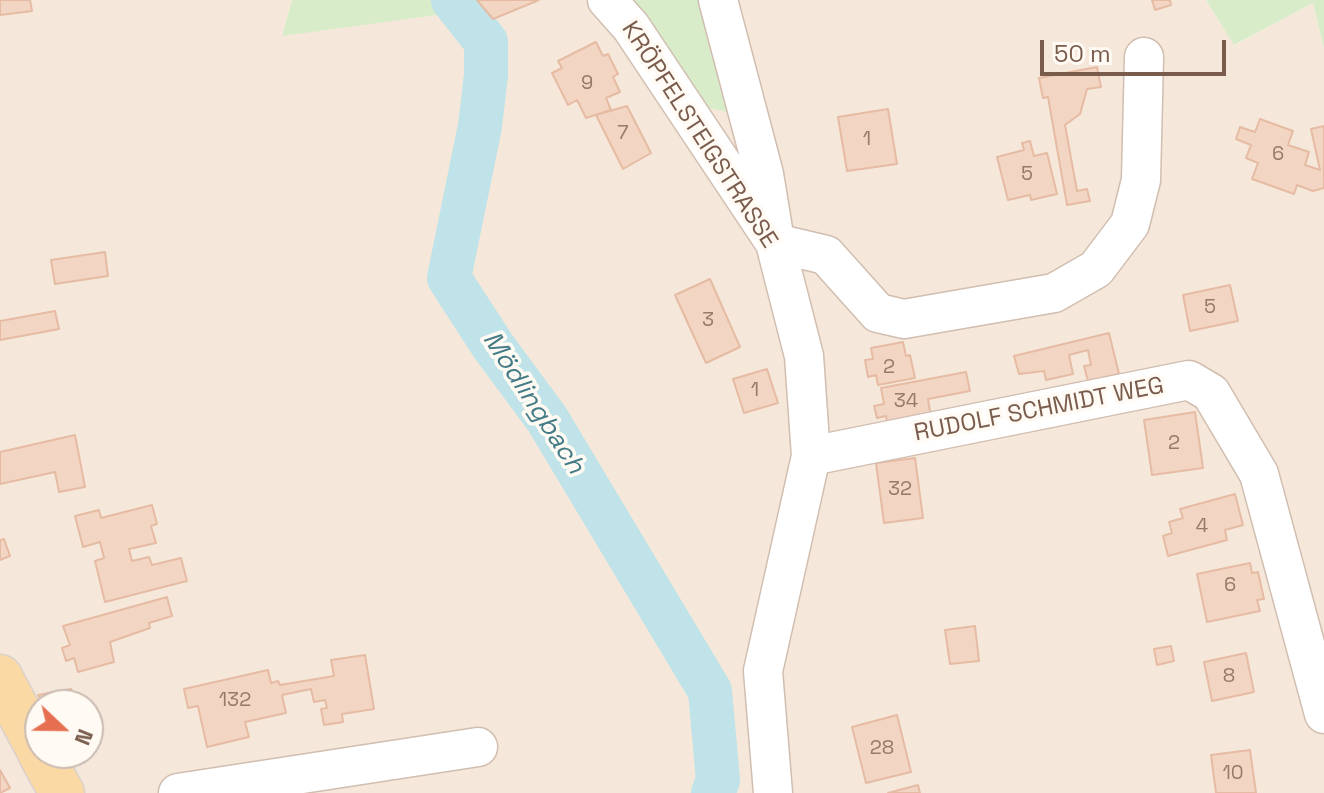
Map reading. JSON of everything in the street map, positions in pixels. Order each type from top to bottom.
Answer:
[{"type":"main road","points":[[0,677],[24,723]]},
{"type":"main road","points":[[49,769],[62,793]]},
{"type":"street","name":"KRÖPFELSTEIGSTRASSE","points":[[607,0],[631,27],[775,243],[804,356],[811,456],[763,671],[773,793]]},
{"type":"street","points":[[718,0],[764,174],[775,243],[826,255],[878,313],[904,319],[1054,293],[1096,269],[1130,224],[1141,180],[1144,57]]},
{"type":"street","name":"RUDOLF SCHMIDT WEG","points":[[811,456],[1189,380],[1211,393],[1259,474],[1324,714]]},
{"type":"street","points":[[178,793],[478,747]]},
{"type":"shaded area","points":[[0,0],[292,0],[282,35],[443,14],[433,0],[634,0],[639,4],[710,0],[1206,0],[1235,45],[1313,3],[1324,49],[1324,793],[0,793]]},
{"type":"green space","points":[[292,0],[433,0],[444,14],[282,36]]},
{"type":"green space","points":[[634,0],[710,0],[739,115],[706,107]]},
{"type":"green space","points":[[1206,0],[1324,0],[1324,49],[1313,3],[1234,45]]},
{"type":"building","points":[[0,0],[30,0],[32,11],[0,15]]},
{"type":"building","points":[[477,0],[539,0],[493,19]]},
{"type":"building","points":[[1152,0],[1170,0],[1171,5],[1155,10]]},
{"type":"building","points":[[596,42],[603,56],[608,54],[618,74],[613,77],[620,92],[606,98],[611,110],[586,118],[577,100],[568,105],[552,73],[562,68],[558,61]]},
{"type":"building","points":[[1097,67],[1101,87],[1087,89],[1080,114],[1065,125],[1077,191],[1087,189],[1090,201],[1067,205],[1048,97],[1043,98],[1039,78]]},
{"type":"building","points":[[627,106],[651,153],[623,169],[596,115]]},
{"type":"building","points":[[888,109],[897,164],[847,171],[838,117]]},
{"type":"building","points":[[1260,119],[1293,131],[1288,145],[1309,152],[1305,165],[1320,170],[1311,129],[1324,126],[1324,188],[1313,191],[1297,185],[1294,194],[1252,179],[1258,163],[1246,158],[1251,145],[1236,139],[1240,127],[1255,132]]},
{"type":"building","points":[[1030,141],[1034,156],[1047,153],[1057,194],[1031,200],[1030,195],[1008,200],[997,157],[1024,150],[1022,143]]},
{"type":"building","points":[[105,252],[108,276],[55,284],[51,260]]},
{"type":"building","points":[[710,279],[740,347],[706,363],[675,295]]},
{"type":"building","points":[[1230,285],[1238,321],[1190,331],[1183,295]]},
{"type":"building","points":[[55,311],[59,329],[0,340],[0,321]]},
{"type":"building","points":[[1109,333],[1119,374],[1088,381],[1084,366],[1091,365],[1088,350],[1069,355],[1073,374],[1046,380],[1044,371],[1019,374],[1014,356]]},
{"type":"building","points":[[903,342],[906,356],[910,355],[915,378],[878,385],[876,375],[868,377],[865,360],[873,359],[871,348]]},
{"type":"building","points":[[767,369],[778,403],[744,413],[733,379]]},
{"type":"building","points":[[966,372],[970,391],[928,399],[932,424],[889,432],[886,416],[877,418],[874,406],[884,404],[881,388]]},
{"type":"building","points":[[1195,412],[1203,468],[1152,475],[1144,420]]},
{"type":"building","points":[[75,435],[85,487],[59,492],[55,472],[0,484],[0,452]]},
{"type":"building","points":[[915,458],[923,518],[884,523],[876,463]]},
{"type":"building","points":[[1235,494],[1243,525],[1225,530],[1227,540],[1168,556],[1163,536],[1172,533],[1169,522],[1183,518],[1180,509]]},
{"type":"building","points":[[152,505],[157,524],[151,526],[156,543],[129,549],[132,561],[149,557],[152,565],[181,558],[187,581],[105,602],[95,561],[104,558],[100,542],[83,547],[75,516],[99,510],[101,518]]},
{"type":"building","points":[[4,539],[10,556],[0,560],[0,540]]},
{"type":"building","points":[[1250,563],[1252,573],[1258,572],[1264,599],[1257,600],[1260,611],[1207,622],[1197,574]]},
{"type":"building","points":[[167,597],[172,616],[149,623],[150,628],[110,642],[114,662],[78,672],[74,658],[66,661],[62,648],[70,645],[63,626]]},
{"type":"building","points":[[975,626],[979,661],[950,664],[945,630]]},
{"type":"building","points":[[1171,646],[1174,661],[1157,665],[1154,649]]},
{"type":"building","points":[[1246,653],[1254,692],[1212,701],[1204,662]]},
{"type":"building","points":[[365,655],[374,709],[342,714],[343,722],[324,725],[321,709],[327,708],[325,700],[314,702],[311,689],[282,695],[286,713],[245,722],[249,737],[207,747],[198,706],[188,708],[184,689],[268,670],[271,683],[278,681],[280,685],[334,676],[331,660]]},
{"type":"building","points":[[897,715],[911,772],[866,783],[852,727]]},
{"type":"building","points":[[1250,750],[1256,793],[1216,793],[1211,755]]},
{"type":"building","points":[[0,770],[10,788],[0,793]]},
{"type":"building","points":[[918,785],[920,793],[888,793]]},
{"type":"waterway","name":"Mödlingbach","points":[[453,0],[486,42],[486,75],[480,126],[449,278],[493,346],[547,419],[710,691],[718,780],[713,793]]}]
